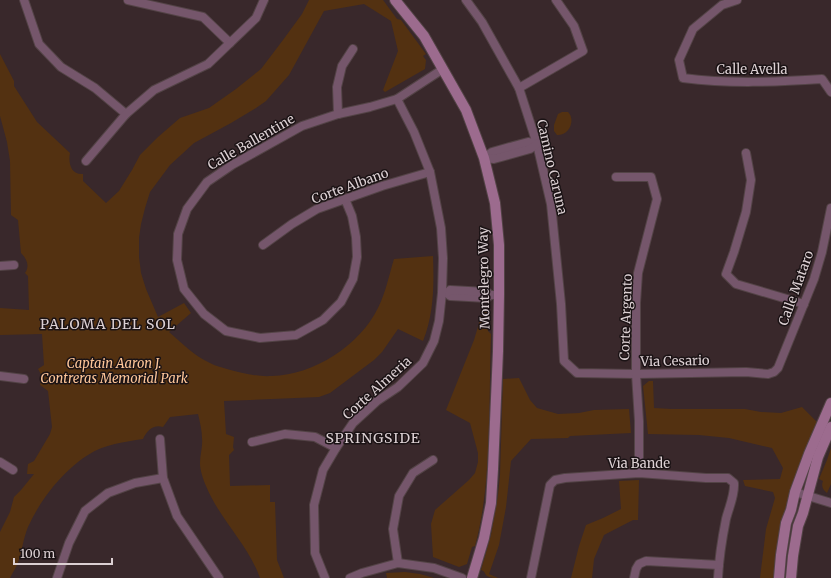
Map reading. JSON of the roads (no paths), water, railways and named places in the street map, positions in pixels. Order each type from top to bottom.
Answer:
[{"type":"street","points":[[24,0],[39,44],[61,68],[95,88],[126,114]]},
{"type":"street","points":[[128,0],[203,17],[230,42]]},
{"type":"street","points":[[86,161],[126,114],[154,90],[208,64],[256,18],[264,0]]},
{"type":"street","name":"Montelegro Way","points":[[395,0],[424,36],[466,110],[484,158],[495,203],[499,245],[495,295],[498,351],[491,503],[484,538],[472,578]]},
{"type":"street","name":"Camino Caruna","points":[[466,0],[482,22],[519,88],[537,144],[552,204],[561,304],[564,361],[577,374]]},
{"type":"street","points":[[519,88],[583,51],[574,26],[556,0]]},
{"type":"street","name":"Calle Avella","points":[[737,0],[722,6],[692,29],[679,60],[683,78],[707,81],[775,82],[822,79],[831,92]]},
{"type":"street","points":[[338,114],[336,87],[342,66],[353,49]]},
{"type":"street","name":"Calle Ballentine","points":[[345,198],[352,216],[356,236],[357,257],[353,280],[342,302],[323,320],[296,335],[260,338],[226,331],[204,314],[184,289],[177,260],[178,234],[187,209],[207,182],[232,165],[302,126],[338,114],[397,99],[443,69]]},
{"type":"street","name":"Corte Almeria","points":[[325,578],[316,553],[314,505],[323,470],[353,423],[377,401],[398,387],[423,363],[434,342],[444,293],[441,228],[430,172],[414,132],[397,99]]},
{"type":"street","points":[[484,158],[494,159],[530,149],[537,144]]},
{"type":"street","points":[[746,153],[751,180],[746,212],[726,274],[736,284],[804,304]]},
{"type":"street","name":"Corte Albano","points":[[263,245],[292,224],[317,209],[345,198],[430,172]]},
{"type":"street","name":"Corte Argento","points":[[616,178],[651,177],[657,198],[638,273],[636,303],[636,374],[639,421],[639,473]]},
{"type":"street","name":"Calle Mataro","points":[[774,372],[778,368],[814,279],[822,252],[831,208]]},
{"type":"street","points":[[0,266],[14,265]]},
{"type":"street","points":[[444,293],[450,290],[487,292],[495,295]]},
{"type":"street","name":"Via Cesario","points":[[577,374],[746,372],[768,374],[774,372]]},
{"type":"street","points":[[0,376],[24,379]]},
{"type":"street","points":[[779,578],[786,523],[795,492],[809,454],[831,403]]},
{"type":"street","points":[[791,578],[798,526],[818,457],[831,427]]},
{"type":"street","points":[[252,442],[285,434],[315,437],[336,448]]},
{"type":"street","points":[[160,439],[163,478],[177,516],[219,578]]},
{"type":"street","points":[[398,563],[393,529],[399,496],[413,473],[433,460]]},
{"type":"street","points":[[0,462],[13,470]]},
{"type":"street","name":"Via Bande","points":[[531,578],[548,491],[555,480],[565,478],[639,473],[706,478],[728,478],[734,483],[735,489],[726,518],[719,565]]},
{"type":"street","points":[[57,578],[69,543],[85,511],[108,493],[135,483],[163,478]]},
{"type":"street","points":[[795,492],[831,503]]},
{"type":"street","points":[[634,578],[639,564],[646,561],[719,565],[718,578]]},
{"type":"street","points":[[350,578],[398,563],[434,568],[462,578]]},
{"type":"district","name":"PALOMA DEL SOL","points":[[108,324]]},
{"type":"district","name":"SPRINGSIDE","points":[[373,438]]},
{"type":"park label","name":"Captain Aaron J. Contreras Memorial Park","points":[[114,370]]}]
